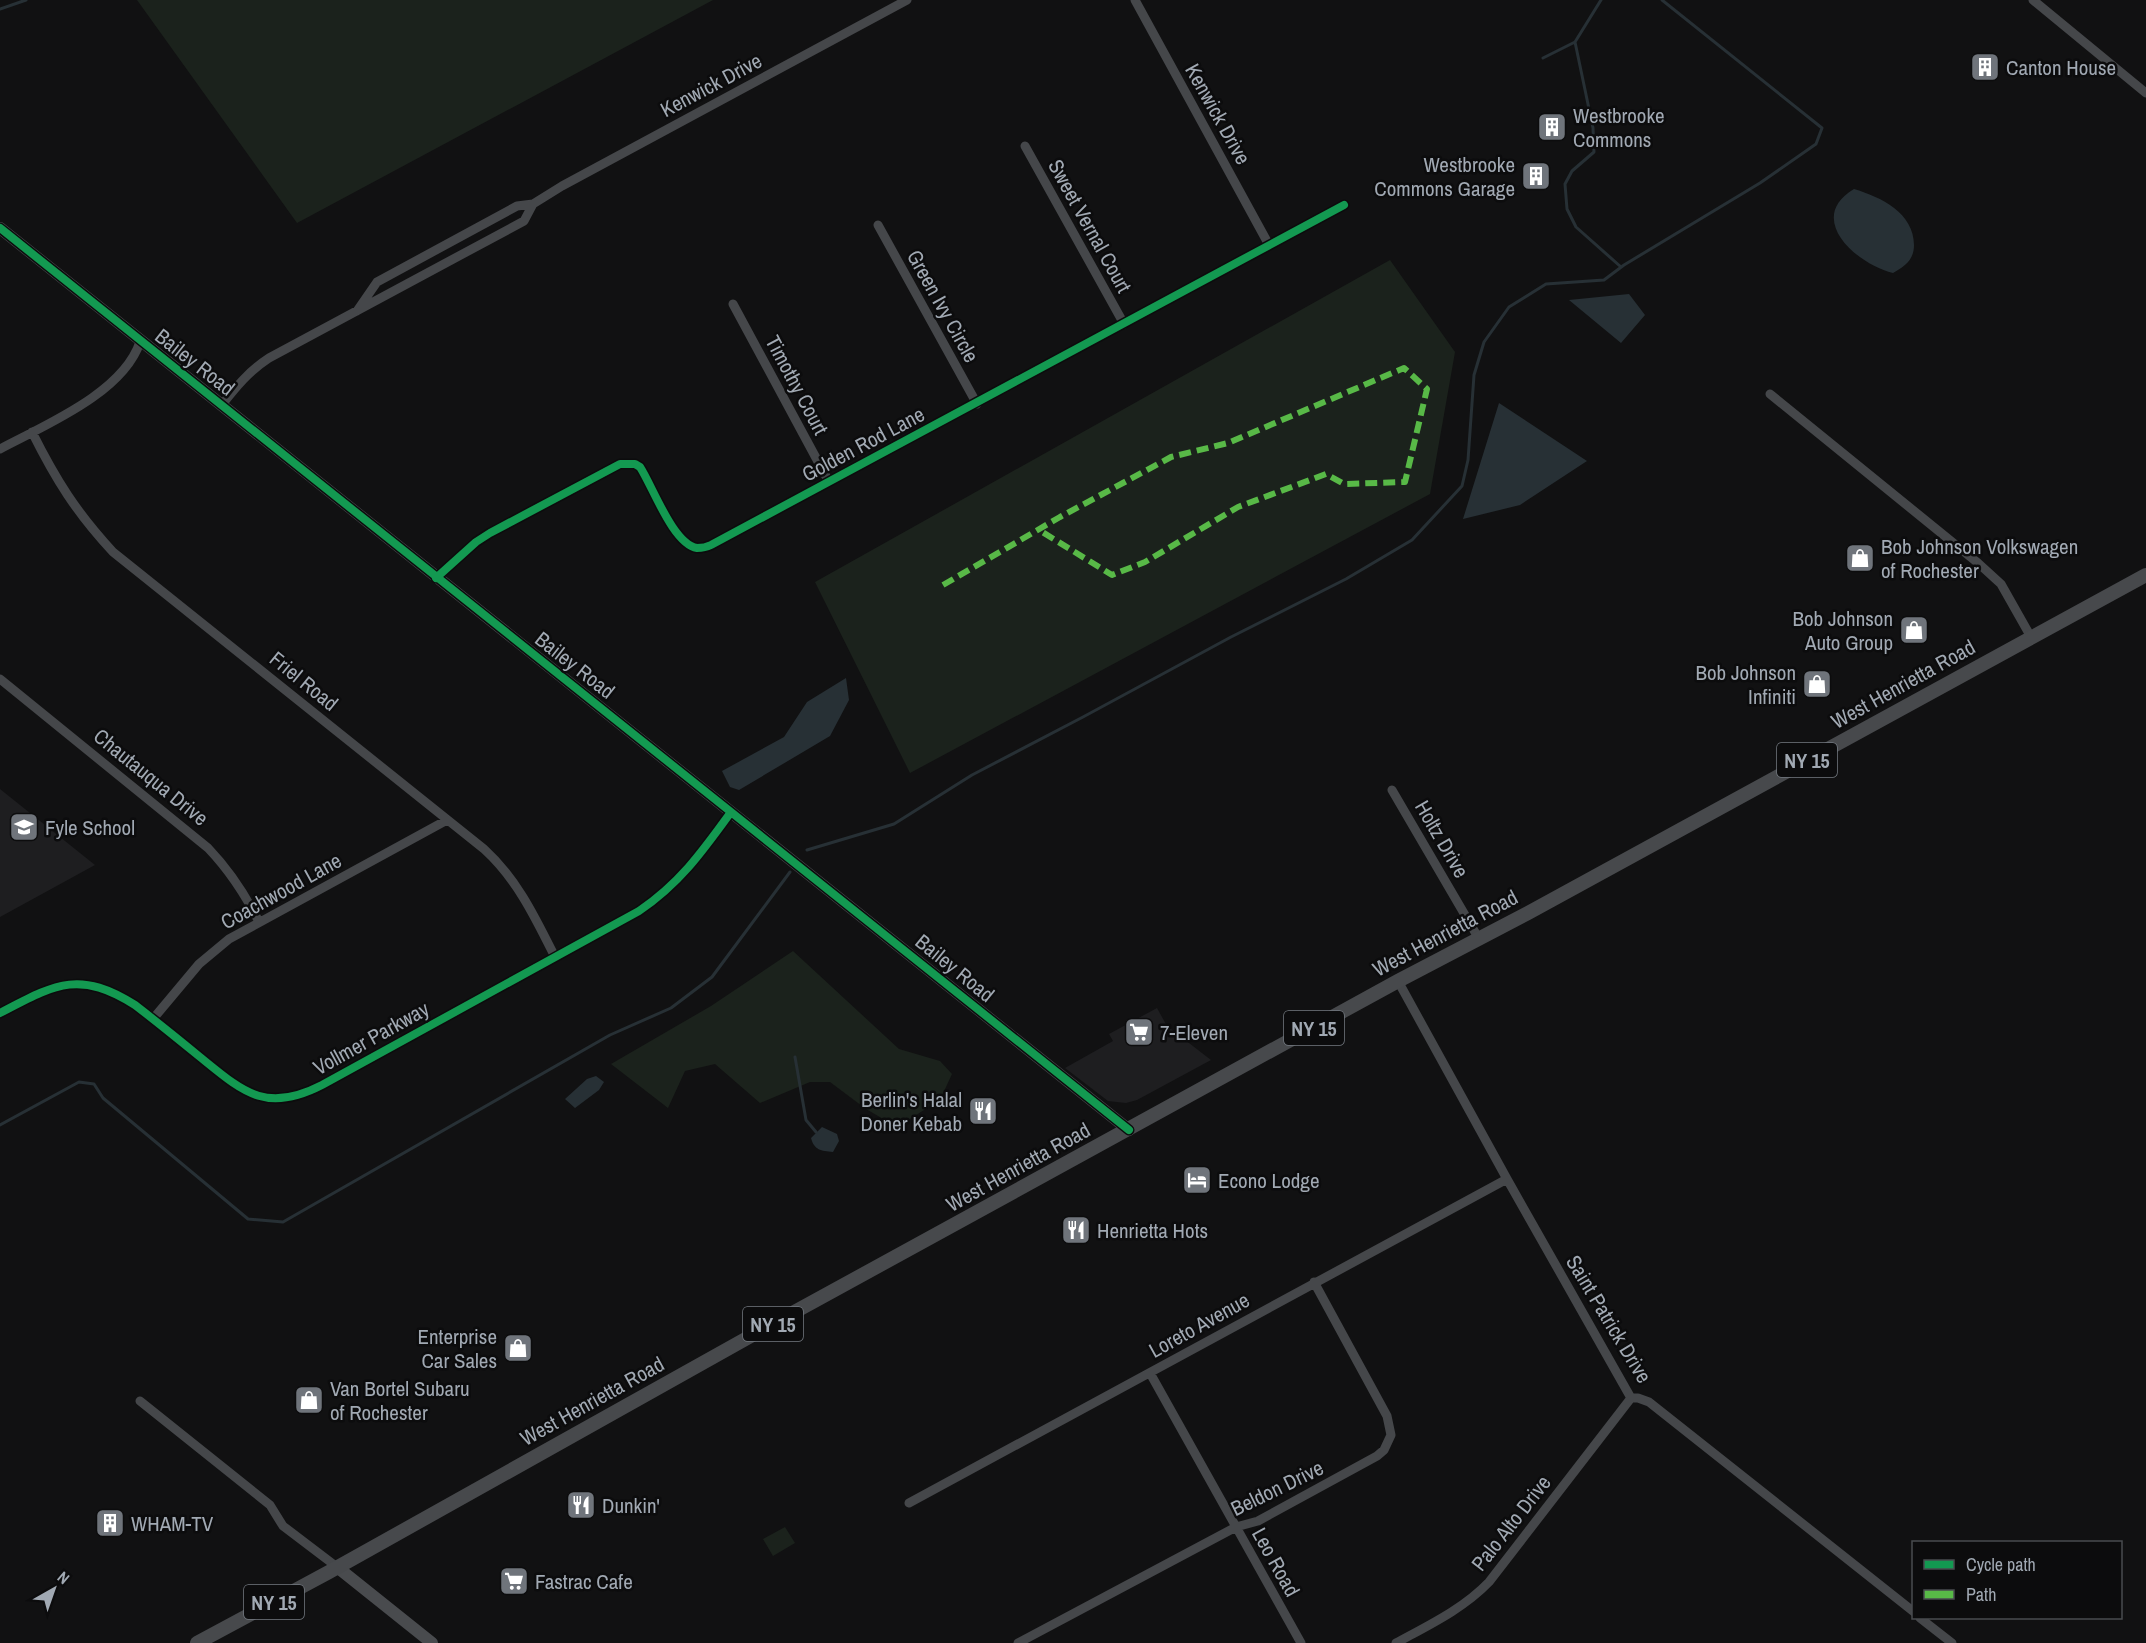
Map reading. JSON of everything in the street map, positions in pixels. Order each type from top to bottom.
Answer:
[{"type":"main road","name":"West Henrietta Road","points":[[197,1643],[1398,981],[2146,575]]},
{"type":"street","name":"Kenwick Drive","points":[[357,311],[377,282],[517,206],[533,204],[562,186],[908,0]]},
{"type":"street","name":"Kenwick Drive","points":[[1135,0],[1269,245]]},
{"type":"street","points":[[2033,0],[2146,93]]},
{"type":"street","name":"Sweet Vernal Court","points":[[1025,146],[1124,324]]},
{"type":"street","name":"Kenwick Drive","points":[[221,406],[255,368],[524,221],[533,204]]},
{"type":"street","name":"Golden Rod Lane","points":[[436,578],[476,542],[490,533],[620,464],[629,463],[640,467],[678,535],[686,543],[696,548],[719,542],[1344,205]]},
{"type":"street","name":"Green Ivy Circle","points":[[878,225],[976,404]]},
{"type":"street","name":"Bailey Road","points":[[0,228],[1129,1130]]},
{"type":"street","name":"Timothy Court","points":[[732,304],[829,482]]},
{"type":"street","points":[[0,449],[76,407],[112,383],[135,356],[140,342]]},
{"type":"street","points":[[1770,394],[2001,584],[2031,638]]},
{"type":"street","name":"Friel Road","points":[[32,432],[64,492],[81,517],[113,552],[484,849],[511,877],[555,957]]},
{"type":"street","name":"Chautauqua Drive","points":[[0,679],[208,848],[231,874],[259,922]]},
{"type":"street","name":"Holtz Drive","points":[[1392,790],[1479,939]]},
{"type":"street","name":"Vollmer Parkway","points":[[0,1013],[41,992],[70,984],[101,987],[116,993],[153,1018],[237,1087],[265,1098],[291,1098],[322,1085],[659,898],[695,861],[731,812]]},
{"type":"street","name":"Coachwood Lane","points":[[153,1018],[199,964],[229,939],[447,820]]},
{"type":"street","name":"Saint Patrick Drive","points":[[1398,981],[1631,1398],[1649,1402],[1912,1610]]},
{"type":"street","name":"Loreto Avenue","points":[[909,1503],[1507,1179]]},
{"type":"street","name":"Beldon Drive","points":[[1018,1643],[1236,1527],[1267,1516],[1369,1462],[1384,1450],[1389,1442],[1391,1430],[1387,1416],[1314,1282]]},
{"type":"street","name":"Leo Road","points":[[1150,1373],[1301,1643]]},
{"type":"street","name":"Palo Alto Drive","points":[[1396,1643],[1454,1611],[1489,1582],[1631,1398]]},
{"type":"street","points":[[140,1401],[270,1505],[283,1527],[432,1643]]},
{"type":"street","points":[[1922,1619],[1952,1643]]},
{"type":"shaded area","points":[[137,0],[713,0],[297,223]]},
{"type":"shaded area","points":[[1854,189],[1894,208],[1902,215],[1913,234],[1914,245],[1911,259],[1893,273],[1864,260],[1851,250],[1835,226],[1834,213],[1840,201]]},
{"type":"shaded area","points":[[1390,260],[1455,352],[1430,494],[910,773],[815,582]]},
{"type":"shaded area","points":[[1629,294],[1645,315],[1621,343],[1569,300]]},
{"type":"shaded area","points":[[1499,403],[1587,461],[1520,505],[1463,519]]},
{"type":"shaded area","points":[[846,678],[849,700],[830,736],[739,790],[730,787],[722,771],[784,737],[807,702]]},
{"type":"shaded area","name":"Fyle School","points":[[0,789],[95,865],[0,917]]},
{"type":"shaded area","points":[[793,951],[899,1049],[940,1061],[952,1074],[940,1100],[897,1127],[866,1109],[830,1082],[810,1082],[760,1103],[715,1064],[685,1071],[668,1108],[611,1064],[711,1006]]},
{"type":"shaded area","points":[[1157,1008],[1167,1026],[1211,1060],[1137,1100],[1126,1103],[1108,1101],[1065,1068],[1113,1041],[1109,1034]]},
{"type":"shaded area","points":[[596,1076],[604,1082],[599,1090],[575,1108],[565,1099],[587,1079]]},
{"type":"shaded area","points":[[822,1127],[837,1134],[839,1141],[833,1152],[819,1149],[812,1142],[811,1138]]},
{"type":"shaded area","points":[[785,1527],[795,1543],[773,1556],[763,1539]]},
{"type":"waterway","points":[[0,9],[26,0]]},
{"type":"waterway","points":[[1601,0],[1575,42],[1593,128],[1594,152],[1572,171],[1565,184],[1567,209],[1576,227],[1621,267]]},
{"type":"waterway","points":[[807,850],[894,824],[972,775],[1231,637],[1346,579],[1412,540],[1462,486],[1468,460],[1474,375],[1484,342],[1509,307],[1546,284],[1604,280],[1624,265],[1760,183],[1816,144],[1822,128],[1662,0]]},
{"type":"waterway","points":[[1543,58],[1575,42]]},
{"type":"waterway","points":[[0,1125],[79,1082],[94,1084],[103,1098],[248,1219],[283,1222],[610,1035],[671,1008],[712,977],[790,872]]},
{"type":"waterway","points":[[795,1057],[806,1120],[816,1132]]},
{"type":"marked path","points":[[943,585],[1060,517],[1171,457],[1228,443],[1404,368],[1427,389],[1405,482],[1344,484],[1326,474],[1238,507],[1145,562],[1112,575],[1039,530]]},
{"type":"cycle path","points":[[436,578],[476,542],[490,533],[620,464],[635,464],[640,467],[664,514],[688,544],[697,548],[709,546],[1344,205]]},
{"type":"cycle path","points":[[0,228],[1129,1130]]},
{"type":"cycle path","points":[[0,1013],[51,989],[81,984],[97,987],[135,1005],[243,1089],[270,1098],[285,1098],[302,1094],[639,911],[678,878],[700,854],[731,812]]},
{"type":"place","name":"Canton House","points":[[1985,67]]},
{"type":"place","name":"Westbrooke Commons","points":[[1552,127]]},
{"type":"place","name":"Westbrooke Commons Garage","points":[[1536,176]]},
{"type":"place","name":"Bob Johnson Volkswagen of Rochester","points":[[1860,558]]},
{"type":"place","name":"Bob Johnson Auto Group","points":[[1914,630]]},
{"type":"place","name":"Bob Johnson Infiniti","points":[[1817,684]]},
{"type":"place","name":"Fyle School","points":[[24,827]]},
{"type":"place","name":"7-Eleven","points":[[1139,1032]]},
{"type":"place","name":"Berlin's Halal Doner Kebab","points":[[983,1111]]},
{"type":"place","name":"Econo Lodge","points":[[1197,1180]]},
{"type":"place","name":"Henrietta Hots","points":[[1076,1230]]},
{"type":"place","name":"Enterprise Car Sales","points":[[518,1348]]},
{"type":"place","name":"Van Bortel Subaru of Rochester","points":[[309,1400]]},
{"type":"place","name":"Dunkin'","points":[[581,1505]]},
{"type":"place","name":"WHAM-TV","points":[[110,1523]]},
{"type":"place","name":"Fastrac Cafe","points":[[514,1581]]}]
